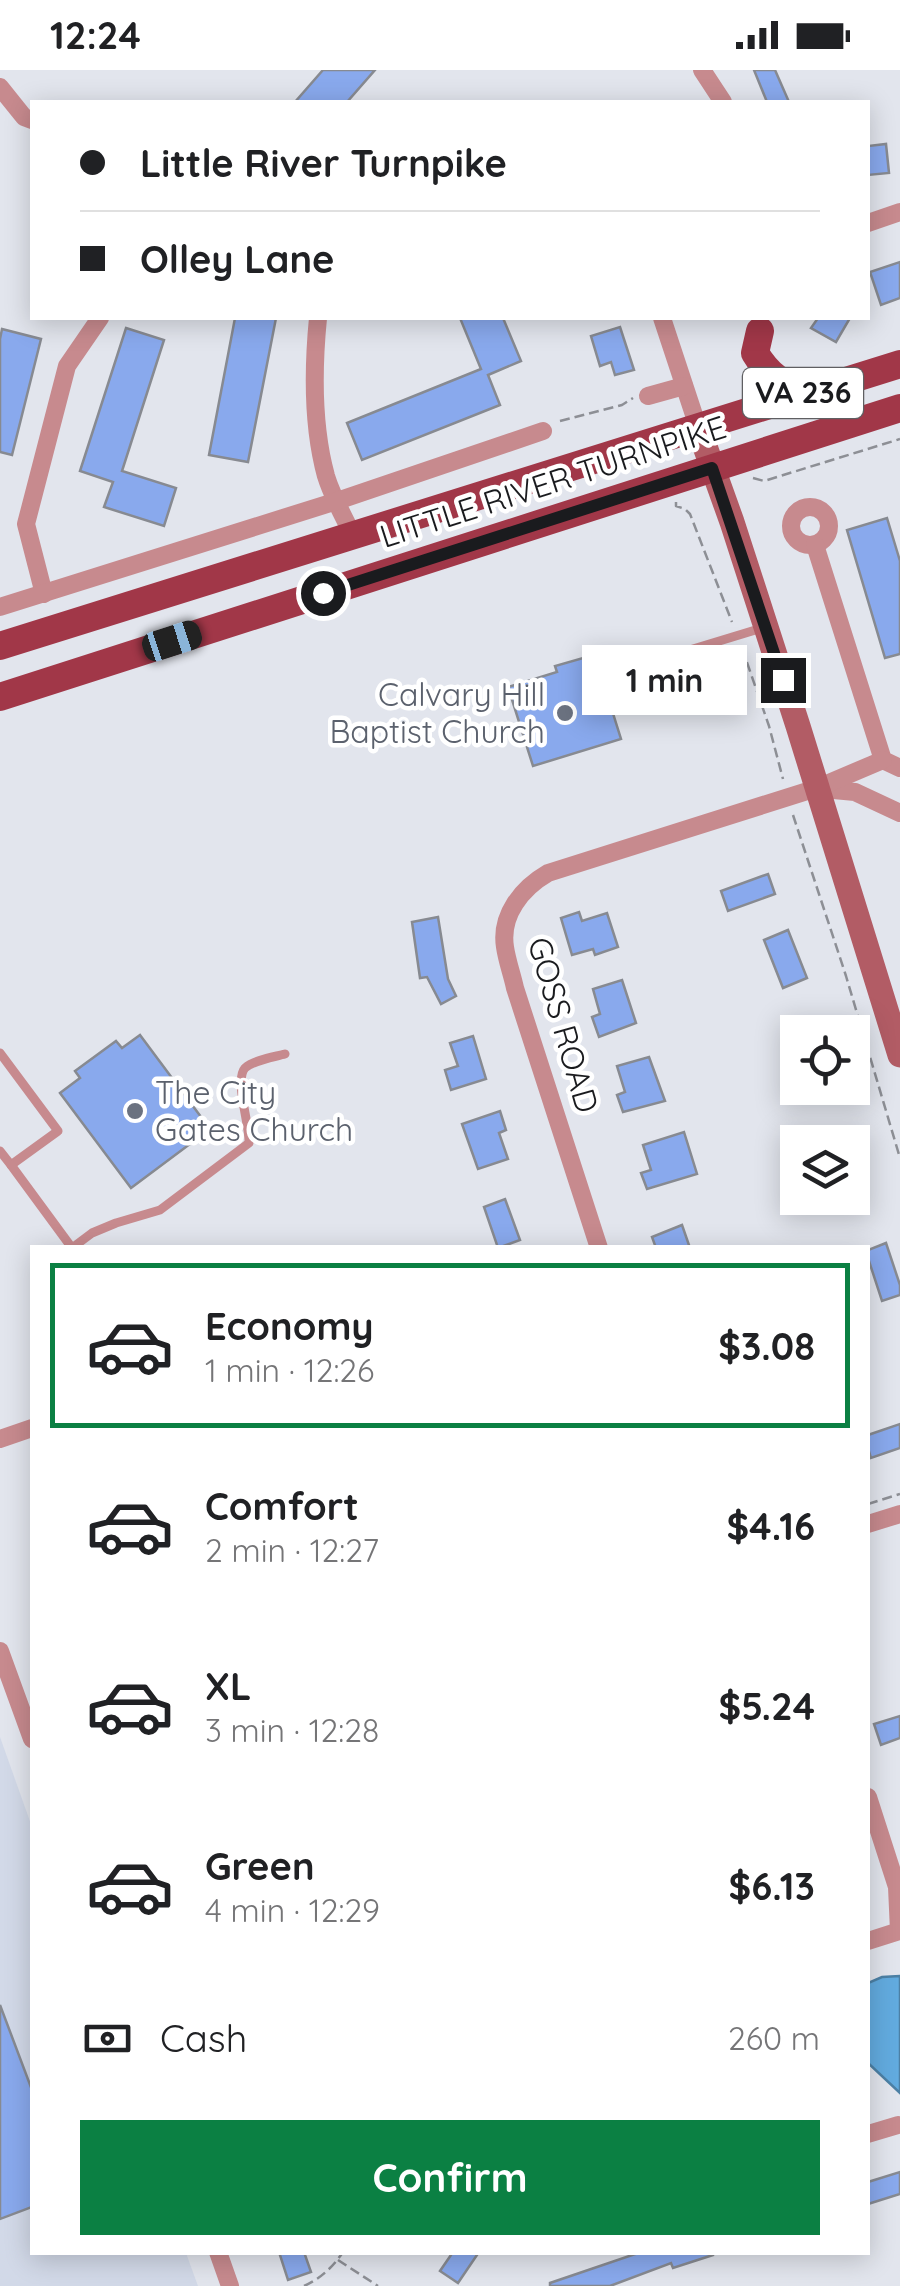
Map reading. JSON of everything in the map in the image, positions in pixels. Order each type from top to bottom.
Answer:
[{"type":"main road","points":[[764,324],[755,353],[765,370],[784,384],[806,392]]},
{"type":"main road","name":"LITTLE RIVER TURNPIKE","points":[[0,646],[900,364]]},
{"type":"main road","name":"LITTLE RIVER TURNPIKE","points":[[0,696],[900,408]]},
{"type":"main road","points":[[698,427],[900,1055]]},
{"type":"street","points":[[702,70],[722,100]]},
{"type":"street","points":[[0,87],[30,119]]},
{"type":"street","points":[[870,222],[900,212]]},
{"type":"street","points":[[44,594],[26,524],[67,366],[99,320]]},
{"type":"street","points":[[318,320],[314,361],[319,441],[327,479],[352,534]]},
{"type":"street","points":[[663,320],[698,427]]},
{"type":"street","points":[[642,396],[684,386]]},
{"type":"street","points":[[0,606],[543,432]]},
{"type":"street","points":[[816,544],[891,764]]},
{"type":"street","name":"GOSS ROAD","points":[[598,1245],[505,947],[507,920],[515,902],[548,873],[891,764]]},
{"type":"street","points":[[817,788],[855,792],[900,813]]},
{"type":"street","points":[[0,1440],[30,1429]]},
{"type":"street","points":[[870,1523],[900,1514]]},
{"type":"street","points":[[0,1651],[30,1734]]},
{"type":"street","points":[[870,1804],[897,1886],[899,1931],[870,1939]]},
{"type":"street","points":[[870,2133],[898,2124]]},
{"type":"street","points":[[219,2255],[230,2286]]},
{"type":"lane","points":[[646,662],[764,627]]},
{"type":"lane","points":[[0,1053],[58,1131],[11,1165]]},
{"type":"lane","points":[[76,1245],[92,1233],[160,1210],[249,1143],[241,1076],[252,1064],[285,1054]]},
{"type":"lane","points":[[0,1150],[70,1245]]},
{"type":"path","points":[[543,432],[546,424],[617,407],[642,396]]},
{"type":"path","points":[[750,477],[764,481],[900,439]]},
{"type":"path","points":[[791,806],[900,1158]]},
{"type":"path","points":[[870,1503],[900,1494]]},
{"type":"path","points":[[304,2286],[315,2281],[342,2255]]},
{"type":"path","points":[[338,2260],[378,2286]]},
{"type":"shaded area","points":[[0,1737],[30,1821],[30,2255],[187,2255],[198,2286],[0,2286]]},
{"type":"water","points":[[900,1976],[900,2093],[870,2065],[870,1982]]},
{"type":"building","points":[[323,70],[375,70],[349,100],[297,100]]},
{"type":"building","points":[[754,70],[775,70],[788,100],[766,100]]},
{"type":"building","points":[[886,144],[889,173],[870,175],[870,146]]},
{"type":"building","points":[[900,262],[900,298],[881,305],[870,272]]},
{"type":"building","points":[[235,320],[276,320],[248,462],[209,455]]},
{"type":"building","points":[[461,320],[504,320],[521,361],[488,375],[500,405],[362,460],[347,423],[481,369]]},
{"type":"building","points":[[817,320],[849,320],[836,342],[811,328]]},
{"type":"building","points":[[620,327],[634,370],[615,375],[611,362],[600,366],[591,336]]},
{"type":"building","points":[[126,328],[164,340],[122,471],[176,488],[164,526],[104,507],[113,482],[80,471]]},
{"type":"building","points":[[2,329],[41,339],[12,455],[0,452]]},
{"type":"building","points":[[887,518],[900,561],[900,654],[885,658],[847,530]]},
{"type":"building","name":"Calvary Hill Baptist Church","points":[[590,656],[595,673],[600,672],[621,739],[533,766],[508,687],[557,672],[555,666]]},
{"type":"building","points":[[768,874],[775,894],[728,911],[721,891]]},
{"type":"building","points":[[579,912],[582,921],[607,913],[618,947],[595,955],[593,949],[572,955],[561,918]]},
{"type":"building","points":[[438,917],[448,979],[456,996],[441,1004],[427,977],[420,978],[412,922]]},
{"type":"building","points":[[788,930],[807,978],[783,988],[764,940]]},
{"type":"building","points":[[622,980],[636,1023],[599,1037],[592,1017],[600,1014],[593,989]]},
{"type":"building","name":"The City Gates Church","points":[[140,1035],[210,1129],[131,1188],[60,1093],[80,1078],[75,1071],[116,1041],[122,1048]]},
{"type":"building","points":[[473,1036],[486,1079],[451,1090],[445,1070],[458,1066],[450,1043]]},
{"type":"building","points":[[649,1057],[665,1101],[623,1112],[617,1095],[625,1092],[617,1066]]},
{"type":"building","points":[[500,1111],[506,1130],[499,1133],[508,1159],[478,1169],[462,1124]]},
{"type":"building","points":[[684,1132],[697,1174],[647,1189],[641,1173],[651,1170],[643,1145]]},
{"type":"building","points":[[505,1199],[520,1240],[497,1245],[484,1207]]},
{"type":"building","points":[[682,1225],[689,1245],[655,1245],[652,1237]]},
{"type":"building","points":[[886,1243],[900,1295],[882,1301],[870,1264],[870,1249]]},
{"type":"building","points":[[900,1424],[900,1448],[871,1458],[870,1434]]},
{"type":"building","points":[[900,1716],[900,1738],[881,1745],[874,1724]]},
{"type":"building","points":[[0,2005],[30,2085],[30,2208],[0,2219]]},
{"type":"building","points":[[900,2172],[900,2194],[870,2203],[870,2181]]},
{"type":"building","points":[[280,2255],[305,2255],[311,2272],[288,2280]]},
{"type":"building","points":[[451,2255],[477,2255],[458,2283],[440,2271]]},
{"type":"building","points":[[632,2255],[713,2255],[673,2268],[671,2263],[610,2286],[550,2283]]},
{"type":"place","name":"Calvary Hill Baptist Church","points":[[565,713]]},
{"type":"place","name":"The City Gates Church","points":[[135,1111]]},
{"type":"route","points":[[323,593],[712,468],[783,680]]}]
